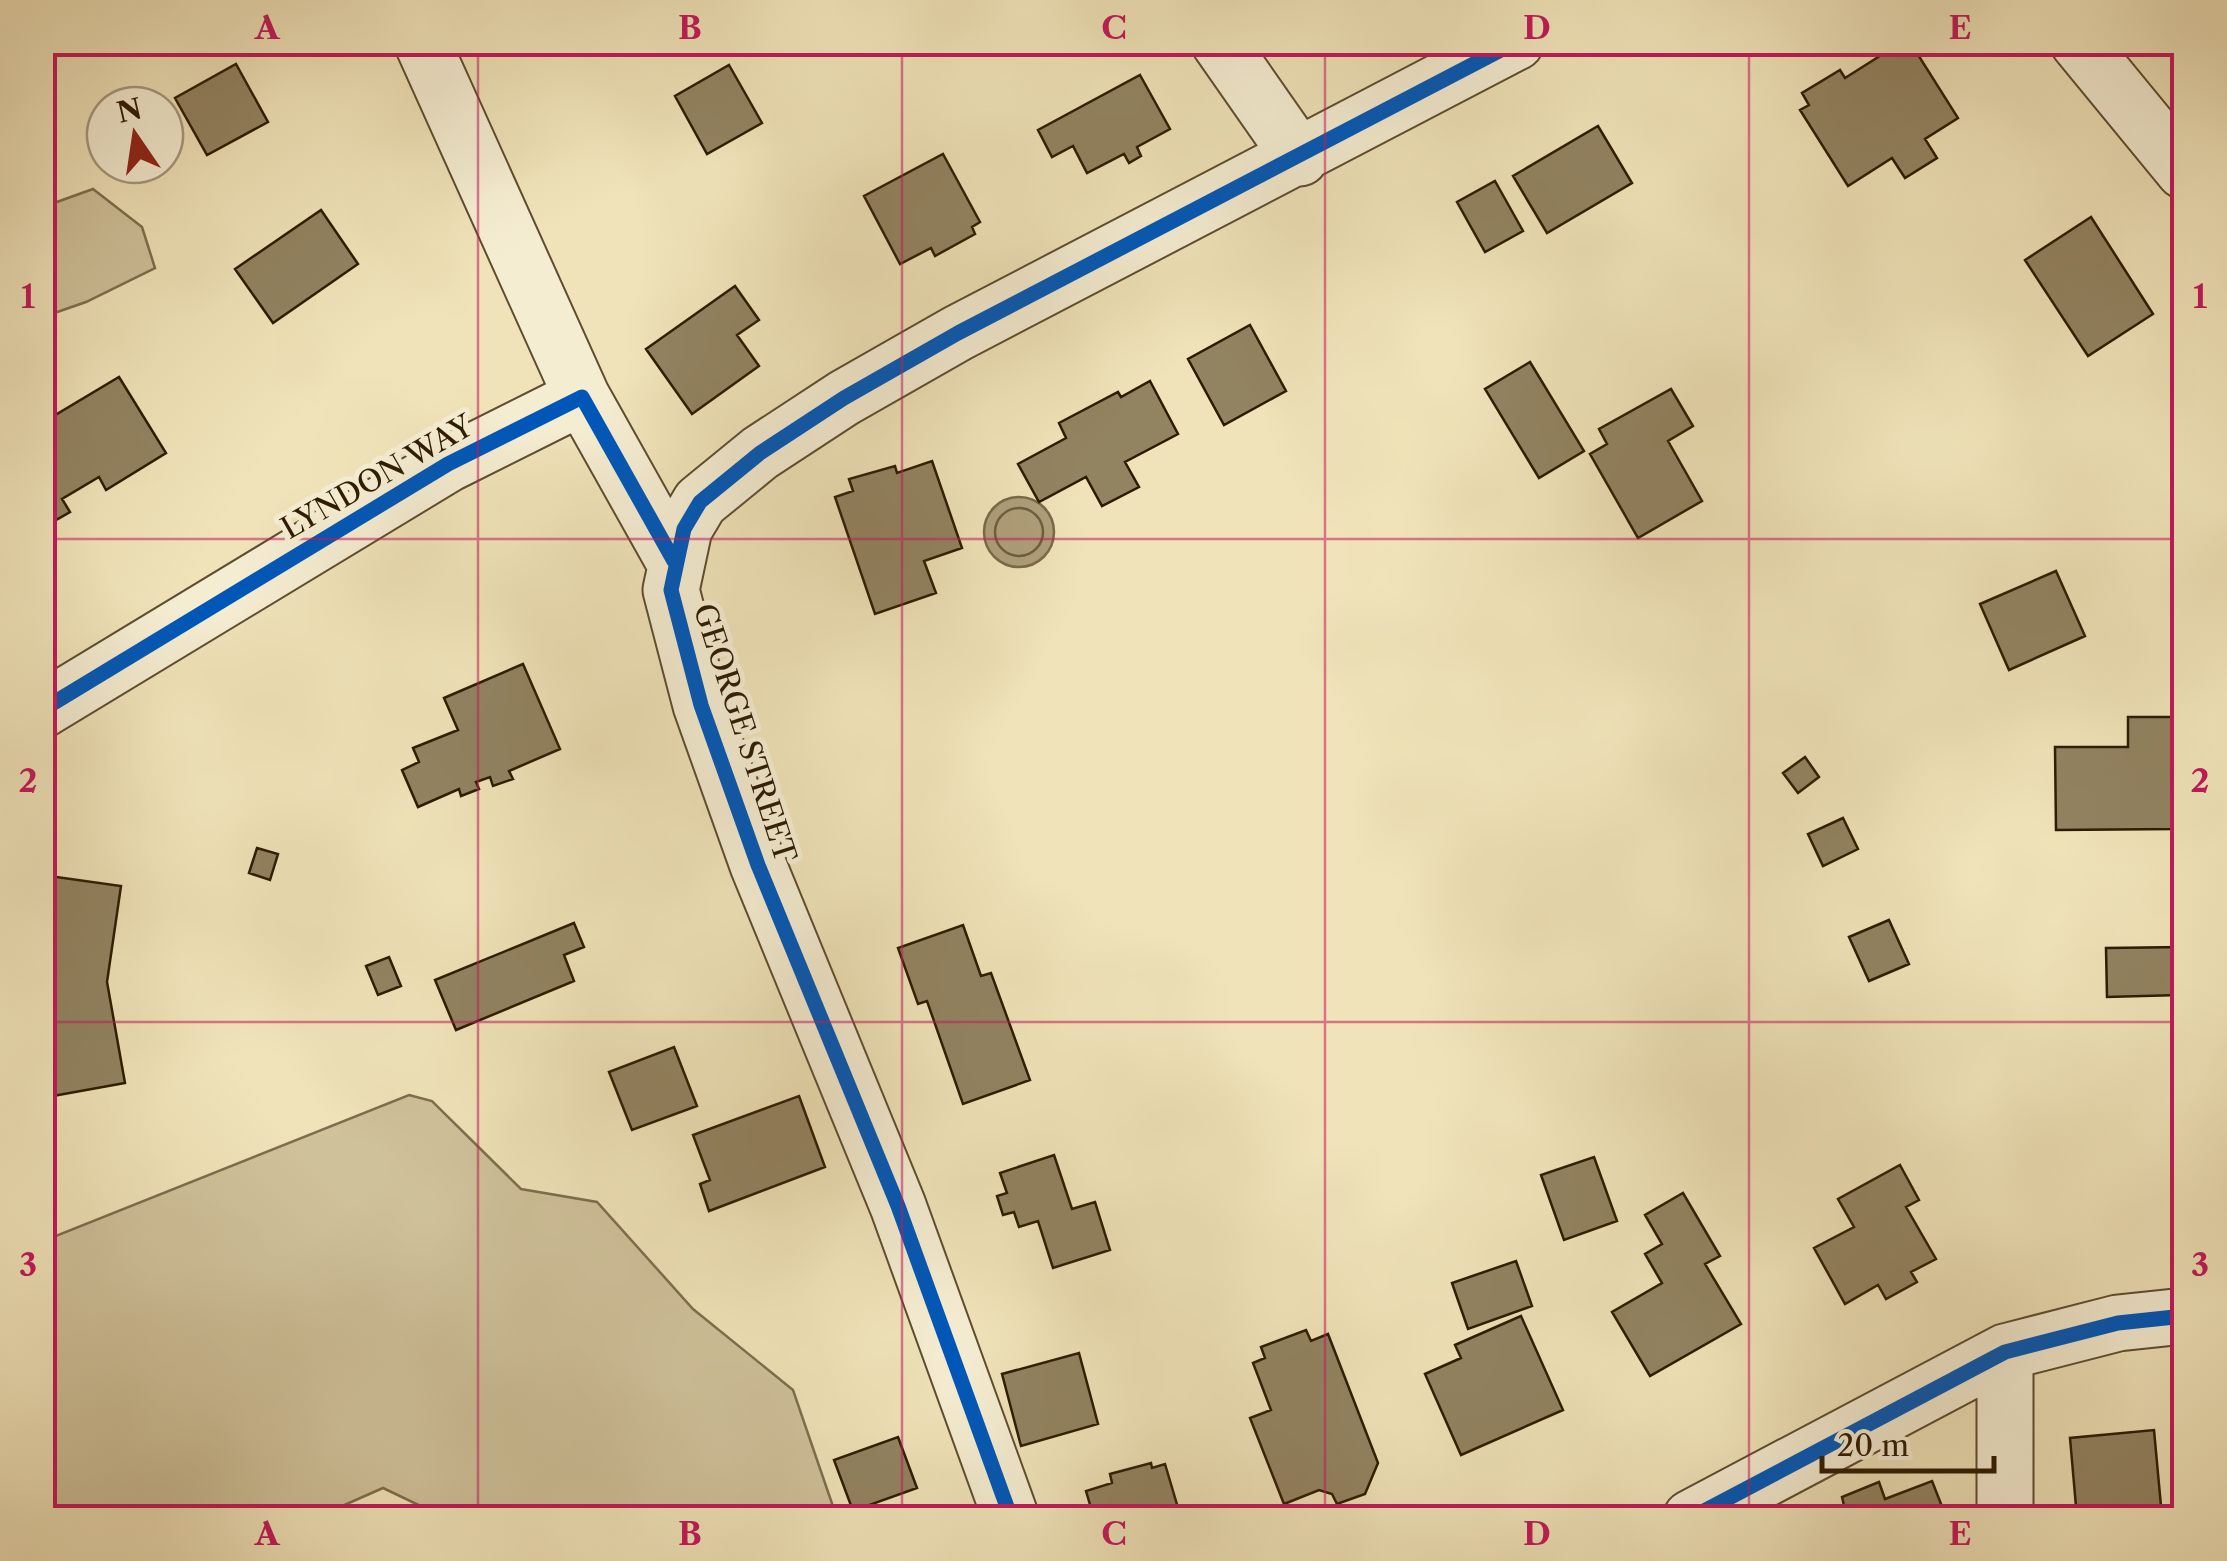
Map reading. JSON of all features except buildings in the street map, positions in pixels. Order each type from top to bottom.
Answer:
[{"type":"street","points":[[422,42],[582,397],[674,561]]},
{"type":"street","points":[[1220,42],[1300,158]]},
{"type":"street","name":"GEORGE STREET","points":[[1011,1518],[898,1206],[732,797],[671,590],[674,561],[684,529],[700,502],[760,453],[844,398],[958,334],[1516,42]]},
{"type":"street","points":[[2078,42],[2184,171]]},
{"type":"street","name":"LYNDON WAY","points":[[42,710],[448,464],[582,397]]},
{"type":"street","points":[[1692,1518],[2006,1352],[2118,1323],[2184,1316]]},
{"type":"street","points":[[2005,1518],[2006,1352]]},
{"type":"shaded area","points":[[93,189],[142,227],[155,268],[86,302],[43,317],[43,207]]},
{"type":"shaded area","points":[[409,1095],[432,1101],[521,1189],[597,1202],[693,1309],[793,1390],[837,1518],[432,1518],[427,1509],[383,1488],[315,1518],[43,1518],[43,1241]]},
{"type":"water","points":[[1019,497],[1043,508],[1054,532],[1043,556],[1019,567],[995,556],[984,532],[995,508]]},
{"type":"cycle path","points":[[1011,1518],[898,1206],[758,865],[701,705],[671,590],[684,529],[700,502],[760,453],[844,398],[958,333],[1516,42]]},
{"type":"cycle path","points":[[42,710],[448,464],[582,397],[674,561]]},
{"type":"cycle path","points":[[1691,1518],[2005,1352],[2118,1323],[2184,1316]]}]
